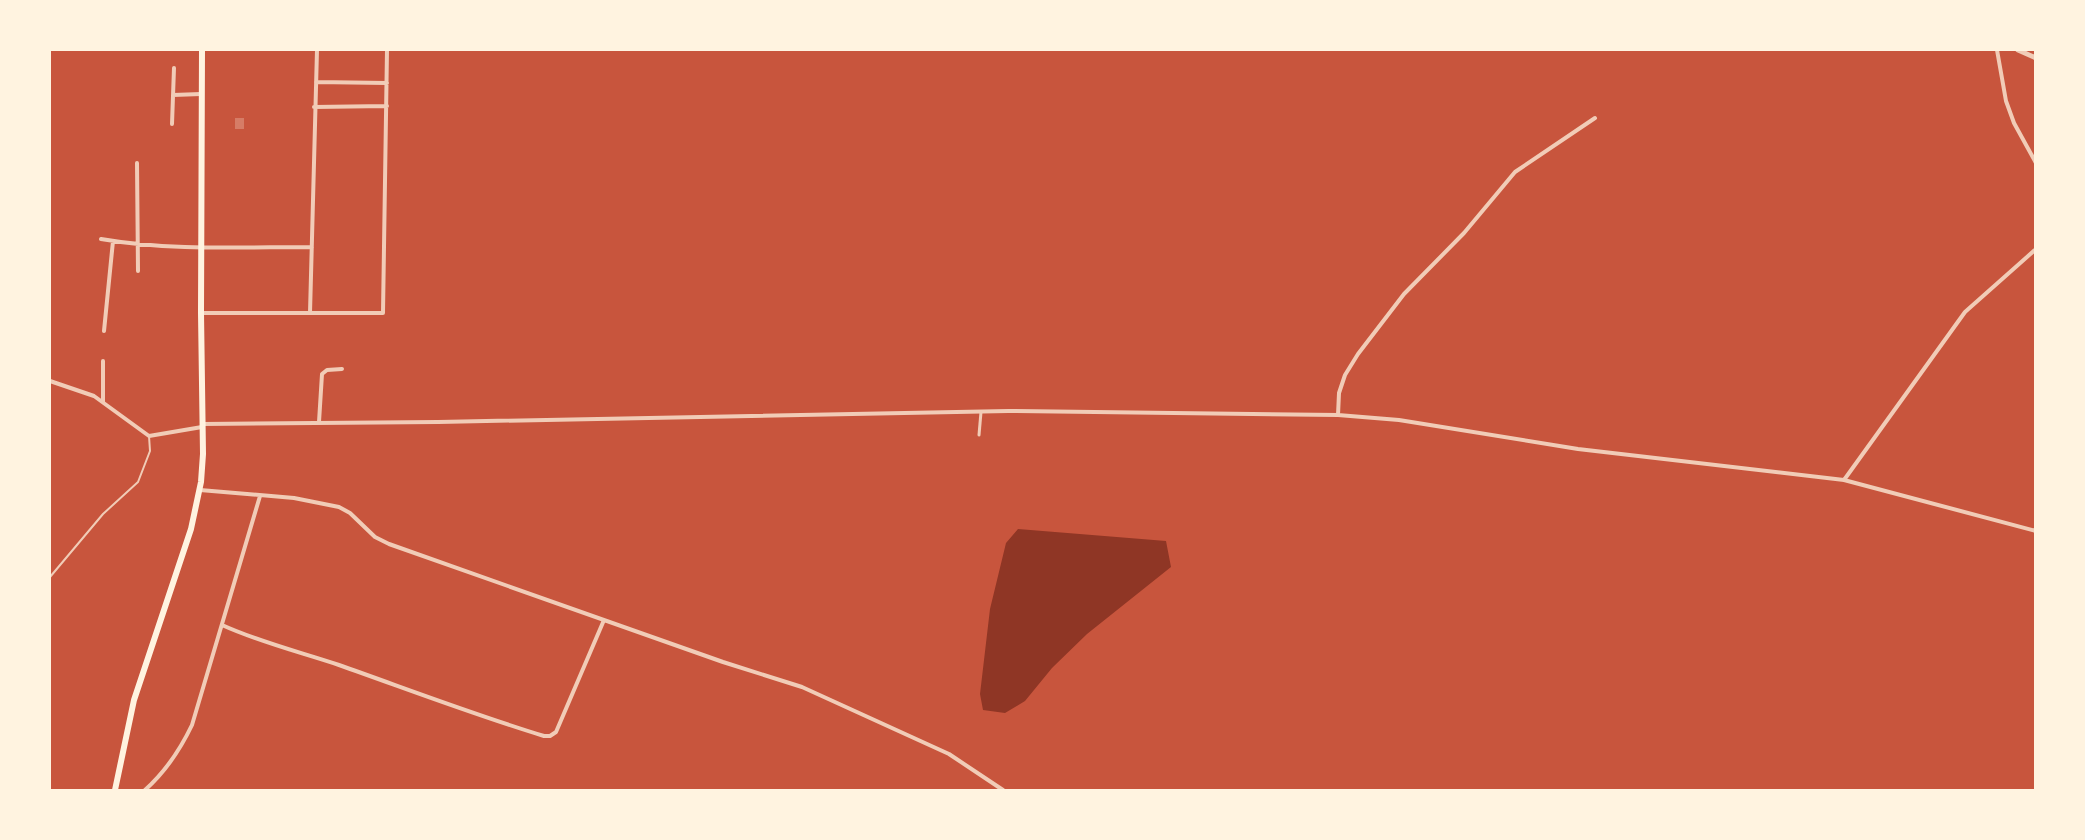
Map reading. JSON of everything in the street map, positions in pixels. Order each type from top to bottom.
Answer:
[{"type":"main road","points":[[115,790],[136,694],[190,529],[200,490],[203,465],[202,50]]},
{"type":"street","points":[[310,313],[317,50]]},
{"type":"street","points":[[201,313],[383,313],[387,50]]},
{"type":"street","points":[[1997,50],[2006,101],[2014,123],[2036,163]]},
{"type":"street","points":[[2018,50],[2036,58]]},
{"type":"street","points":[[172,124],[174,68]]},
{"type":"street","points":[[316,82],[387,83]]},
{"type":"street","points":[[173,95],[202,94]]},
{"type":"street","points":[[314,106],[387,106]]},
{"type":"street","points":[[1338,415],[1339,393],[1345,375],[1366,342],[1404,294],[1464,233],[1515,172],[1596,118]]},
{"type":"street","points":[[137,163],[138,271]]},
{"type":"street","points":[[101,239],[138,244],[202,247],[312,247]]},
{"type":"street","points":[[105,331],[113,241]]},
{"type":"street","points":[[1844,480],[1965,312],[2036,249]]},
{"type":"street","points":[[103,361],[103,402]]},
{"type":"street","points":[[319,422],[322,374],[327,370],[342,369]]},
{"type":"street","points":[[50,381],[83,391],[103,402],[149,436],[202,426],[319,422],[450,422],[981,412],[1338,415],[1399,420],[1578,449],[1844,480],[2036,531]]},
{"type":"street","points":[[979,435],[981,412]]},
{"type":"street","points":[[200,490],[294,498],[339,507],[350,513],[372,534],[386,542],[723,662],[802,687],[949,754],[1003,790]]},
{"type":"street","points":[[145,790],[163,770],[190,729],[260,496]]},
{"type":"street","points":[[222,625],[494,720],[550,736],[556,732],[604,620]]},
{"type":"lane","points":[[50,577],[103,514],[138,482],[150,451],[149,436]]},
{"type":"shaded area","points":[[1018,529],[1166,541],[1171,567],[1087,634],[1052,668],[1025,701],[1005,713],[983,710],[980,694],[990,609],[1006,543]]},
{"type":"building","points":[[235,118],[244,118],[244,129],[235,129]]}]
